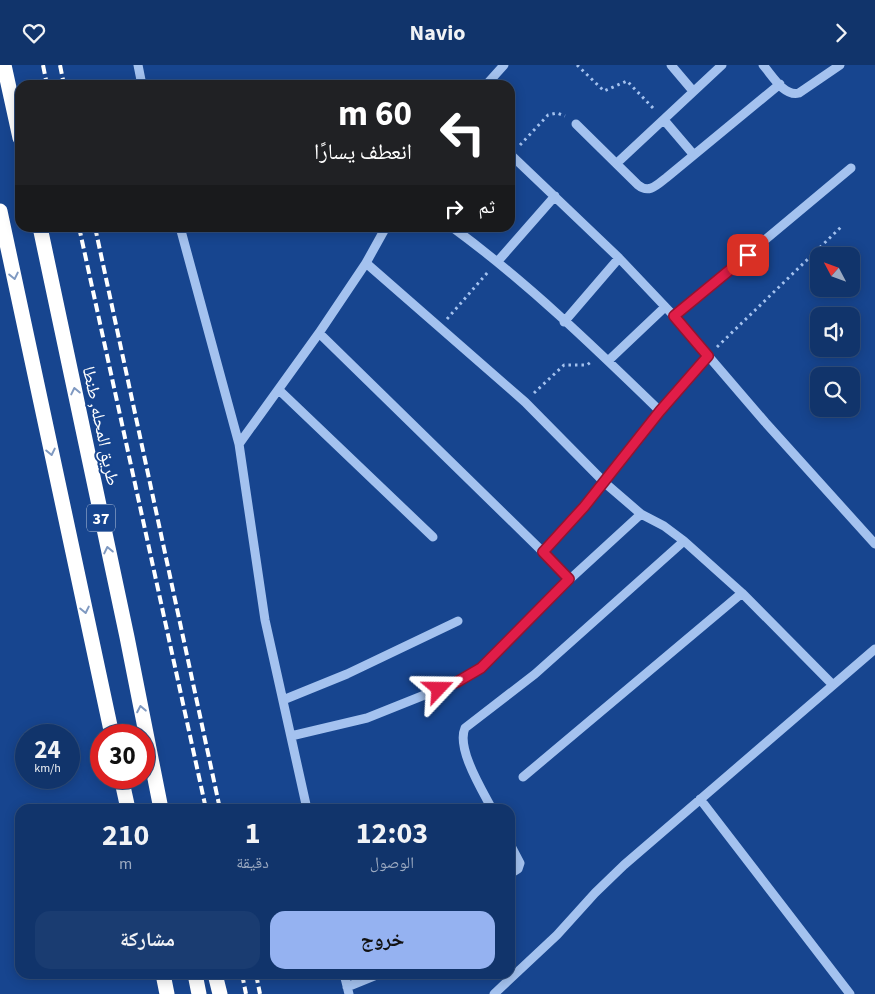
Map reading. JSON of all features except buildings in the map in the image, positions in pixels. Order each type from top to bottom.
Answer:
[{"type":"highway","points":[[4,65],[15,115]]},
{"type":"highway","name":"37","points":[[0,211],[110,724]]},
{"type":"highway","name":"طريق المحله, طنطا","points":[[41,232],[127,637],[160,804]]},
{"type":"highway","points":[[124,789],[127,804]]},
{"type":"highway","points":[[164,979],[167,994]]},
{"type":"highway","points":[[196,979],[199,994]]},
{"type":"highway","points":[[216,979],[220,994]]},
{"type":"street","points":[[138,65],[141,80]]},
{"type":"street","points":[[490,80],[504,65]]},
{"type":"street","points":[[670,65],[693,91]]},
{"type":"street","points":[[617,163],[722,65]]},
{"type":"street","points":[[763,65],[785,90],[794,94],[799,93],[826,68],[840,65]]},
{"type":"street","points":[[576,124],[640,187],[648,190],[666,178],[780,84]]},
{"type":"street","points":[[664,120],[693,154]]},
{"type":"street","points":[[515,160],[619,258],[674,316],[875,544]]},
{"type":"street","points":[[674,316],[851,168]]},
{"type":"street","points":[[498,261],[555,196]]},
{"type":"street","points":[[181,232],[239,444],[265,620],[307,804]]},
{"type":"street","points":[[239,444],[319,333],[366,263],[383,232]]},
{"type":"street","points":[[459,232],[498,261],[605,358],[660,411]]},
{"type":"street","points":[[564,322],[619,258]]},
{"type":"street","points":[[366,263],[525,402],[605,483],[641,514],[664,526],[684,541],[742,593],[833,685]]},
{"type":"street","points":[[605,358],[665,307]]},
{"type":"street","points":[[319,333],[569,579]]},
{"type":"street","points":[[543,552],[605,483],[660,411],[708,356]]},
{"type":"street","points":[[279,390],[433,537]]},
{"type":"street","points":[[291,736],[367,718],[465,677],[490,660],[569,579],[641,514]]},
{"type":"street","points":[[490,804],[467,757],[462,735],[466,728],[535,674],[684,541]]},
{"type":"street","points":[[523,777],[742,593]]},
{"type":"street","points":[[283,700],[347,675],[458,621]]},
{"type":"street","points":[[515,974],[557,935],[612,875],[875,649]]},
{"type":"street","points":[[700,799],[850,994]]},
{"type":"street","points":[[515,854],[520,863],[518,869],[515,871]]},
{"type":"street","points":[[348,991],[370,979]]},
{"type":"street","points":[[494,994],[510,979]]},
{"type":"path","points":[[577,65],[604,91],[627,81],[664,120]]},
{"type":"path","points":[[515,150],[548,115],[556,113],[564,115],[576,124]]},
{"type":"path","points":[[708,356],[841,227]]},
{"type":"path","points":[[440,327],[498,261]]},
{"type":"path","points":[[525,402],[564,365],[587,365],[605,358]]},
{"type":"railway","points":[[43,65],[46,80]]},
{"type":"railway","points":[[60,65],[63,80]]},
{"type":"railway","points":[[80,232],[205,804]]},
{"type":"railway","points":[[96,232],[219,804]]},
{"type":"railway","points":[[243,979],[246,994]]},
{"type":"railway","points":[[257,979],[260,994]]},
{"type":"route","points":[[439,689],[457,682],[481,668],[502,649],[569,579],[543,552],[605,483],[660,411],[708,356],[674,316],[748,255]]}]
